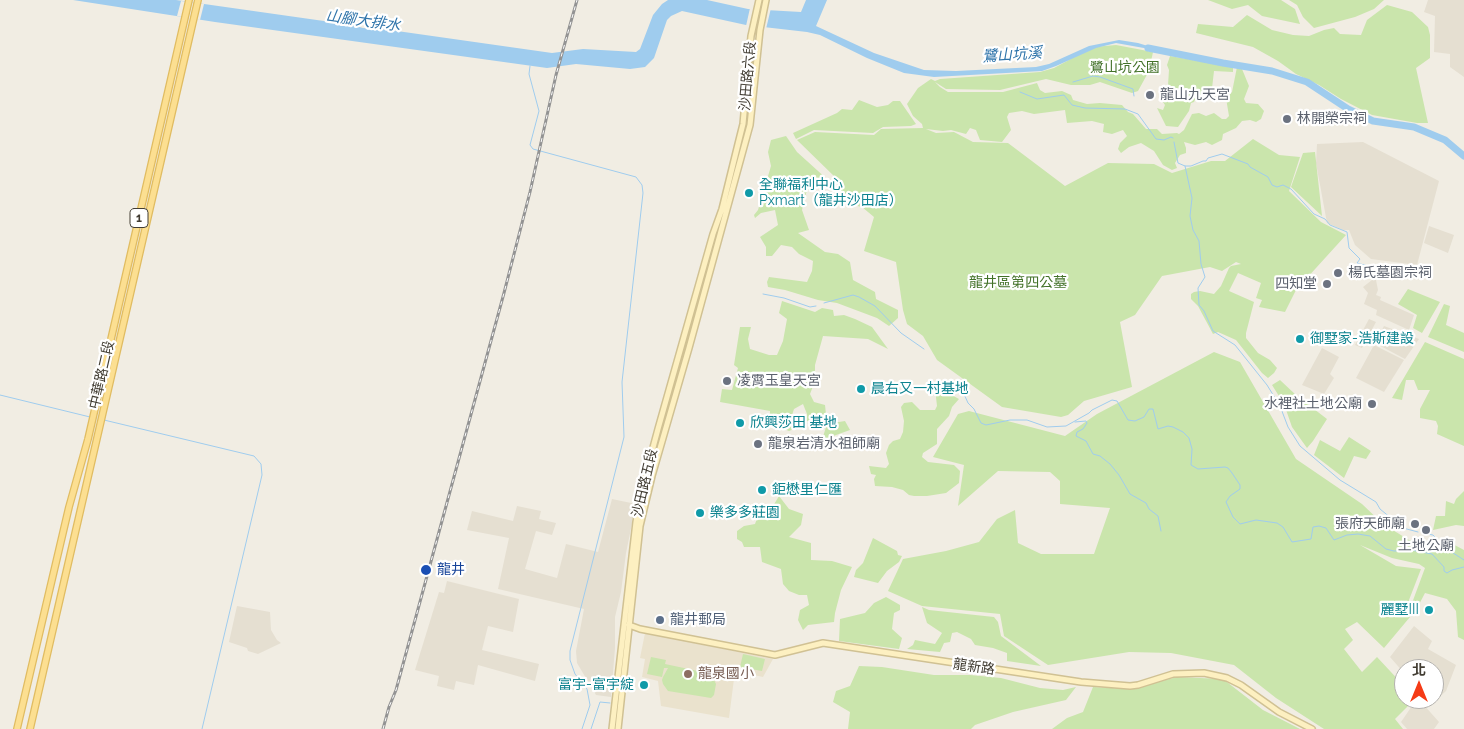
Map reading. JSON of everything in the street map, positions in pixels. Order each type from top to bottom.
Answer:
[{"type":"main road","name":"中華路二段","points":[[17,729],[69,507],[88,439],[188,0]]},
{"type":"main road","name":"中華路二段","points":[[30,729],[198,0]]},
{"type":"main road","points":[[130,256],[138,258]]},
{"type":"street","name":"沙田路六段","points":[[743,124],[752,28],[760,0]]},
{"type":"street","name":"沙田路六段","points":[[750,124],[760,30],[766,0]]},
{"type":"street","name":"沙田路五段","points":[[612,729],[624,623],[644,480],[683,343],[687,321],[685,318],[690,321],[722,210],[743,124]]},
{"type":"street","name":"沙田路五段","points":[[618,729],[630,626],[638,523],[698,310],[721,236],[750,124]]},
{"type":"street","points":[[721,236],[718,232],[722,210]]},
{"type":"street","name":"沙田路五段","points":[[710,272],[715,245],[711,243]]},
{"type":"street","points":[[690,321],[693,321],[693,323],[689,345],[693,352],[692,345],[698,324],[698,310]]},
{"type":"street","points":[[659,426],[666,429]]},
{"type":"street","name":"龍新路","points":[[624,623],[640,629],[775,655],[823,643],[1081,682],[1130,686],[1173,674],[1204,673],[1227,678],[1241,685],[1279,712],[1312,729]]},
{"type":"shaded area","points":[[1428,0],[1464,0],[1464,77],[1450,67],[1450,54],[1434,52],[1435,16],[1424,12]]},
{"type":"shaded area","points":[[1363,142],[1439,181],[1417,265],[1371,259],[1355,245],[1349,230],[1343,230],[1327,223],[1316,163],[1317,144]]},
{"type":"shaded area","points":[[1429,226],[1454,235],[1448,253],[1424,243]]},
{"type":"shaded area","points":[[1372,280],[1376,280],[1378,290],[1376,295],[1381,297],[1380,300],[1414,315],[1409,330],[1376,315],[1377,310],[1364,304],[1368,293],[1363,287]]},
{"type":"shaded area","points":[[1369,319],[1376,322],[1362,348],[1355,345]]},
{"type":"shaded area","points":[[1384,326],[1419,339],[1405,359],[1375,343]]},
{"type":"shaded area","points":[[1374,345],[1404,360],[1384,392],[1356,378]]},
{"type":"shaded area","points":[[1322,348],[1339,357],[1330,374],[1334,378],[1324,394],[1302,385]]},
{"type":"shaded area","points":[[612,499],[636,504],[615,617],[615,648],[611,697],[596,695],[577,663],[576,651],[584,609],[498,589],[509,538],[467,530],[472,511],[513,521],[517,506],[541,511],[539,519],[556,523],[552,535],[536,531],[525,569],[557,578],[566,544],[598,552]]},
{"type":"shaded area","points":[[447,581],[519,599],[513,632],[488,626],[482,650],[539,664],[535,681],[478,665],[474,685],[456,681],[454,690],[437,686],[439,676],[415,670],[439,592],[444,593]]},
{"type":"shaded area","points":[[237,606],[270,612],[271,630],[281,643],[258,654],[229,642]]},
{"type":"shaded area","points":[[1414,626],[1432,641],[1428,649],[1456,665],[1444,693],[1444,659],[1394,659],[1394,662],[1390,657]]},
{"type":"shaded area","name":"龍泉國小","points":[[645,633],[773,659],[763,677],[735,671],[729,718],[661,706],[658,681],[642,677],[645,659],[640,658]]},
{"type":"shaded area","points":[[1410,709],[1427,709],[1439,722],[1434,729],[1407,729],[1401,722]]},
{"type":"green space","points":[[1208,0],[1281,0],[1295,9],[1300,24],[1262,16],[1248,5],[1232,9]]},
{"type":"green space","points":[[1289,0],[1384,0],[1374,9],[1355,17],[1314,28],[1303,17],[1297,5]]},
{"type":"green space","points":[[1387,5],[1412,12],[1428,27],[1430,58],[1416,68],[1428,123],[1417,123],[1372,115],[1296,74],[1253,47],[1196,33],[1198,24],[1233,27],[1247,15],[1272,30],[1293,35],[1309,36],[1334,28],[1340,34],[1361,35],[1367,20]]},
{"type":"green space","name":"龍井區第四公墓","points":[[1116,45],[1153,52],[1149,71],[1138,91],[1132,93],[1100,82],[1090,85],[1071,85],[1046,79],[1000,90],[946,89],[935,82],[948,92],[1003,92],[1037,83],[1040,90],[1045,93],[1062,91],[1071,95],[1073,100],[1087,104],[1122,105],[1146,129],[1157,129],[1162,134],[1179,134],[1184,130],[1192,114],[1199,113],[1206,116],[1214,113],[1222,119],[1226,119],[1229,116],[1226,98],[1232,92],[1237,67],[1242,69],[1249,86],[1244,99],[1246,103],[1258,104],[1264,111],[1261,119],[1256,122],[1250,120],[1242,121],[1236,128],[1223,134],[1222,140],[1212,145],[1206,142],[1195,145],[1184,142],[1186,153],[1180,155],[1175,163],[1177,168],[1172,170],[1163,165],[1154,151],[1141,143],[1129,147],[1121,153],[1118,149],[1120,143],[1127,136],[1123,130],[1112,134],[1103,132],[1104,124],[1092,121],[1067,123],[1065,110],[1034,114],[1022,111],[1009,113],[1007,117],[1011,130],[1002,142],[980,140],[976,130],[970,128],[966,134],[951,130],[926,129],[936,133],[954,132],[973,142],[1008,143],[1065,186],[1108,163],[1154,164],[1172,173],[1211,161],[1225,161],[1253,139],[1279,155],[1300,157],[1289,191],[1321,222],[1346,235],[1296,290],[1285,312],[1259,307],[1262,300],[1256,298],[1261,283],[1238,273],[1229,291],[1254,302],[1246,338],[1258,353],[1270,360],[1277,368],[1268,378],[1236,340],[1218,332],[1213,334],[1198,306],[1191,299],[1191,294],[1194,292],[1200,291],[1214,294],[1221,286],[1229,268],[1241,264],[1236,262],[1222,271],[1210,267],[1162,276],[1135,315],[1120,322],[1132,387],[1084,401],[1068,415],[1061,417],[1002,407],[937,360],[923,336],[907,324],[896,262],[864,251],[874,217],[862,207],[844,203],[841,200],[836,178],[797,140],[815,132],[874,135],[881,129],[923,128],[922,124],[913,116],[907,104],[918,88],[931,79],[935,81],[940,79],[1040,72],[1054,68],[1093,47]]},
{"type":"green space","points":[[1170,56],[1233,67],[1233,72],[1214,71],[1211,97],[1196,97],[1178,127],[1166,126],[1157,108],[1163,110],[1165,105],[1161,99],[1164,86],[1168,85],[1169,70],[1167,65]]},
{"type":"green space","points":[[859,100],[877,107],[888,105],[893,101],[900,101],[916,124],[911,126],[883,127],[873,133],[814,130],[796,139],[793,133],[842,109],[852,110]]},
{"type":"green space","points":[[786,136],[797,152],[828,180],[812,185],[806,193],[802,210],[809,230],[798,233],[825,252],[838,254],[850,262],[853,280],[875,292],[876,299],[898,310],[898,318],[889,326],[877,318],[837,303],[768,287],[769,277],[807,282],[812,271],[813,261],[799,254],[792,247],[781,245],[772,256],[766,256],[766,247],[760,237],[778,225],[775,210],[761,213],[755,218],[754,215],[758,210],[771,166],[768,152],[771,140]]},
{"type":"green space","points":[[1315,152],[1322,216],[1291,187],[1303,153]]},
{"type":"green space","points":[[1408,289],[1440,302],[1422,333],[1413,328],[1417,315],[1398,304]]},
{"type":"green space","points":[[782,301],[815,312],[822,308],[833,310],[834,316],[844,315],[855,319],[872,327],[888,349],[868,339],[823,336],[815,365],[815,381],[810,394],[814,402],[825,405],[827,424],[845,421],[850,430],[822,440],[826,427],[811,421],[805,421],[807,414],[803,404],[794,409],[792,415],[796,420],[794,429],[789,431],[770,423],[770,411],[720,402],[722,389],[732,390],[738,368],[734,365],[740,327],[751,327],[748,339],[750,349],[769,355],[777,355],[783,341],[787,319],[779,313]]},
{"type":"green space","points":[[1444,304],[1450,306],[1446,325],[1464,333],[1464,352],[1428,337]]},
{"type":"green space","points":[[1425,342],[1464,359],[1464,446],[1437,434],[1438,426],[1436,421],[1420,418],[1420,409],[1430,390],[1418,390],[1414,380],[1406,380],[1402,400],[1392,398]]},
{"type":"green space","points":[[1214,352],[1240,362],[1296,459],[1362,504],[1383,524],[1409,540],[1428,543],[1447,541],[1464,550],[1464,640],[1458,637],[1456,611],[1447,599],[1425,593],[1414,614],[1412,603],[1425,568],[1419,564],[1392,558],[1360,545],[1396,566],[1421,569],[1409,600],[1410,617],[1384,648],[1357,622],[1345,629],[1353,640],[1344,649],[1362,672],[1377,657],[1394,675],[1394,709],[1405,709],[1395,719],[1403,729],[1324,729],[1276,698],[1234,665],[1171,653],[1129,652],[1048,665],[1004,636],[1000,614],[922,606],[888,591],[903,559],[946,551],[979,542],[997,519],[1015,510],[1018,543],[1041,554],[1094,554],[1110,508],[1060,504],[1060,481],[1050,472],[998,471],[958,506],[964,465],[933,457],[958,414],[969,411],[1065,436],[1097,414]]},
{"type":"green space","points":[[1280,380],[1327,419],[1307,448],[1292,427],[1284,404],[1272,385]]},
{"type":"green space","points":[[941,387],[959,399],[952,407],[949,416],[937,429],[937,444],[923,453],[922,457],[928,462],[954,465],[960,471],[959,483],[946,493],[927,496],[914,496],[892,487],[875,486],[874,479],[876,475],[871,474],[869,466],[886,468],[889,464],[886,453],[889,445],[893,441],[900,439],[903,432],[904,421],[901,407],[904,403],[912,402],[920,410],[935,410],[937,406],[935,388]]},
{"type":"green space","points":[[1349,437],[1371,451],[1366,459],[1354,456],[1344,478],[1314,455],[1320,440],[1340,451]]},
{"type":"green space","points":[[1464,491],[1464,526],[1456,525],[1433,530],[1436,516],[1445,516],[1446,501],[1454,504]]},
{"type":"green space","points":[[779,496],[789,509],[803,514],[801,525],[789,537],[811,543],[811,560],[832,561],[852,567],[841,590],[834,622],[808,625],[803,630],[798,620],[800,610],[809,605],[807,595],[799,595],[789,591],[783,584],[781,569],[762,562],[760,547],[744,547],[742,542],[737,539],[737,531],[744,526],[755,524],[759,513],[773,506]]},
{"type":"green space","points":[[873,538],[897,551],[898,555],[902,556],[899,562],[887,571],[878,583],[854,577],[856,570],[863,563]]},
{"type":"green space","points":[[886,597],[900,605],[900,610],[894,613],[892,629],[902,638],[899,649],[839,641],[840,619],[865,613],[874,603]]},
{"type":"green space","points":[[922,607],[929,610],[994,617],[998,622],[1001,636],[1041,666],[1007,661],[1007,653],[975,645],[971,639],[957,632],[952,633],[950,642],[944,643],[940,652],[907,649],[913,645],[915,640],[935,644],[942,633],[927,623]]},
{"type":"green space","points":[[743,654],[765,659],[762,671],[740,667]]},
{"type":"green space","points":[[651,657],[666,660],[665,664],[717,675],[714,680],[716,684],[714,695],[711,698],[668,691],[662,680],[668,668],[664,668],[662,677],[647,674]]},
{"type":"green space","points":[[859,666],[882,667],[934,675],[970,675],[1001,678],[1040,688],[1063,690],[1076,687],[1066,700],[1013,712],[975,725],[971,729],[848,729],[850,712],[833,702],[836,691],[850,686]]},
{"type":"green space","points":[[1177,677],[1223,679],[1263,710],[1300,729],[1052,729],[1067,718],[1083,712],[1093,687],[1131,689]]},
{"type":"water","points":[[73,0],[176,0],[363,28],[390,30],[552,53],[583,49],[636,52],[640,49],[653,15],[668,0],[707,0],[748,9],[801,12],[806,0],[827,0],[816,26],[874,53],[924,70],[956,71],[1036,67],[1049,64],[1089,46],[1119,40],[1138,43],[1155,50],[1116,43],[1096,48],[1042,71],[934,77],[904,73],[867,58],[820,35],[746,25],[682,11],[667,20],[654,58],[645,67],[630,69],[576,64],[547,68],[215,22]]},
{"type":"pier","points":[[181,1],[204,4],[200,20],[177,16]]},
{"type":"pier","points":[[750,8],[771,8],[766,29],[746,26]]},
{"type":"waterway","name":"鷺山坑溪","points":[[1148,48],[1272,71],[1307,82],[1348,109],[1373,121],[1414,127],[1445,140],[1464,156]]},
{"type":"waterway","points":[[530,66],[529,74],[539,111],[530,145],[533,149],[636,177],[642,185],[643,193],[622,382],[624,437],[570,651],[570,660],[575,674],[587,689],[590,705],[582,729]]},
{"type":"waterway","points":[[1073,82],[1093,76],[1100,77],[1133,89],[1134,96]]},
{"type":"waterway","points":[[1020,92],[1037,99],[1064,95],[1072,105],[1085,108],[1125,109],[1138,114],[1156,139],[1173,138]]},
{"type":"waterway","points":[[1174,142],[1178,163],[1185,166],[1191,166],[1222,154],[1248,164],[1268,177],[1272,185],[1277,187],[1283,185],[1291,189],[1314,214],[1325,219],[1330,225],[1347,232],[1349,248],[1360,259],[1357,263],[1368,266],[1372,274]]},
{"type":"waterway","points":[[1185,166],[1192,198],[1190,216],[1193,230],[1199,241],[1201,264],[1205,277],[1198,288],[1199,305],[1204,311],[1213,331],[1235,345],[1267,385],[1280,406],[1288,427],[1300,446],[1340,480],[1376,502],[1380,509],[1403,528],[1418,532]]},
{"type":"waterway","points":[[763,294],[784,298],[810,307],[816,306]]},
{"type":"waterway","points":[[824,303],[853,295],[859,297],[875,306],[901,333],[924,349]]},
{"type":"waterway","points":[[960,385],[968,403],[974,409],[981,423],[986,425],[1010,420],[1027,420],[1047,427],[1066,426],[1112,400],[1117,401],[1128,420],[1135,421],[1144,417],[1149,409],[1153,409],[1158,429],[1168,426],[1173,427],[1183,432],[1189,438],[1192,449],[1191,465],[1198,469],[1225,467],[1232,473],[1240,485],[1240,489],[1230,496],[1226,502],[1233,517],[1240,524],[1256,520],[1277,523],[1283,527],[1292,542],[1311,539],[1313,527],[1319,526],[1326,528],[1334,540],[1347,535],[1358,534],[1370,536],[1386,549],[1394,551],[1411,550],[1432,554],[1447,573],[1464,567]]},
{"type":"waterway","points":[[0,395],[90,417]]},
{"type":"waterway","points":[[104,420],[254,456],[261,464],[262,475],[202,729]]},
{"type":"waterway","points":[[1075,422],[1086,421],[1087,423],[1083,429],[1077,432],[1076,436],[1086,441],[1093,454],[1100,456],[1110,464],[1130,494],[1146,503],[1149,509],[1158,516],[1161,531]]},
{"type":"waterway","points":[[1422,533],[1433,535],[1447,549],[1464,560]]},
{"type":"waterway","points":[[591,729],[600,702],[610,703]]},
{"type":"railway","points":[[383,729],[396,690],[504,293],[530,192],[556,75],[577,0]]},
{"type":"place","name":"龍山九天宮","points":[[1150,95]]},
{"type":"place","name":"林開榮宗祠","points":[[1287,119]]},
{"type":"place","name":"全聯福利中心 Pxmart（龍井沙田店）","points":[[749,193]]},
{"type":"place","name":"楊氏墓園宗祠","points":[[1338,273]]},
{"type":"place","name":"四知堂","points":[[1327,284]]},
{"type":"place","name":"御墅家-浩斯建設","points":[[1300,339]]},
{"type":"place","name":"凌霄玉皇天宮","points":[[727,381]]},
{"type":"place","name":"晨右又一村基地","points":[[861,389]]},
{"type":"place","name":"水裡社土地公廟","points":[[1372,404]]},
{"type":"place","name":"欣興莎田 基地","points":[[740,423]]},
{"type":"place","name":"龍泉岩清水祖師廟","points":[[758,444]]},
{"type":"place","name":"鉅懋里仁匯","points":[[762,490]]},
{"type":"place","name":"樂多多莊園","points":[[700,513]]},
{"type":"place","name":"張府天師廟","points":[[1415,524]]},
{"type":"place","name":"土地公廟","points":[[1426,530]]},
{"type":"place","name":"龍井","points":[[426,570]]},
{"type":"place","name":"麗墅III","points":[[1429,610]]},
{"type":"place","name":"龍井郵局","points":[[660,620]]},
{"type":"place","name":"龍泉國小","points":[[688,674]]},
{"type":"place","name":"富宇-富宇綻","points":[[644,685]]},
{"type":"water label","name":"山腳大排水","points":[[363,21]]},
{"type":"park label","name":"鷺山坑公園","points":[[1125,68]]}]
